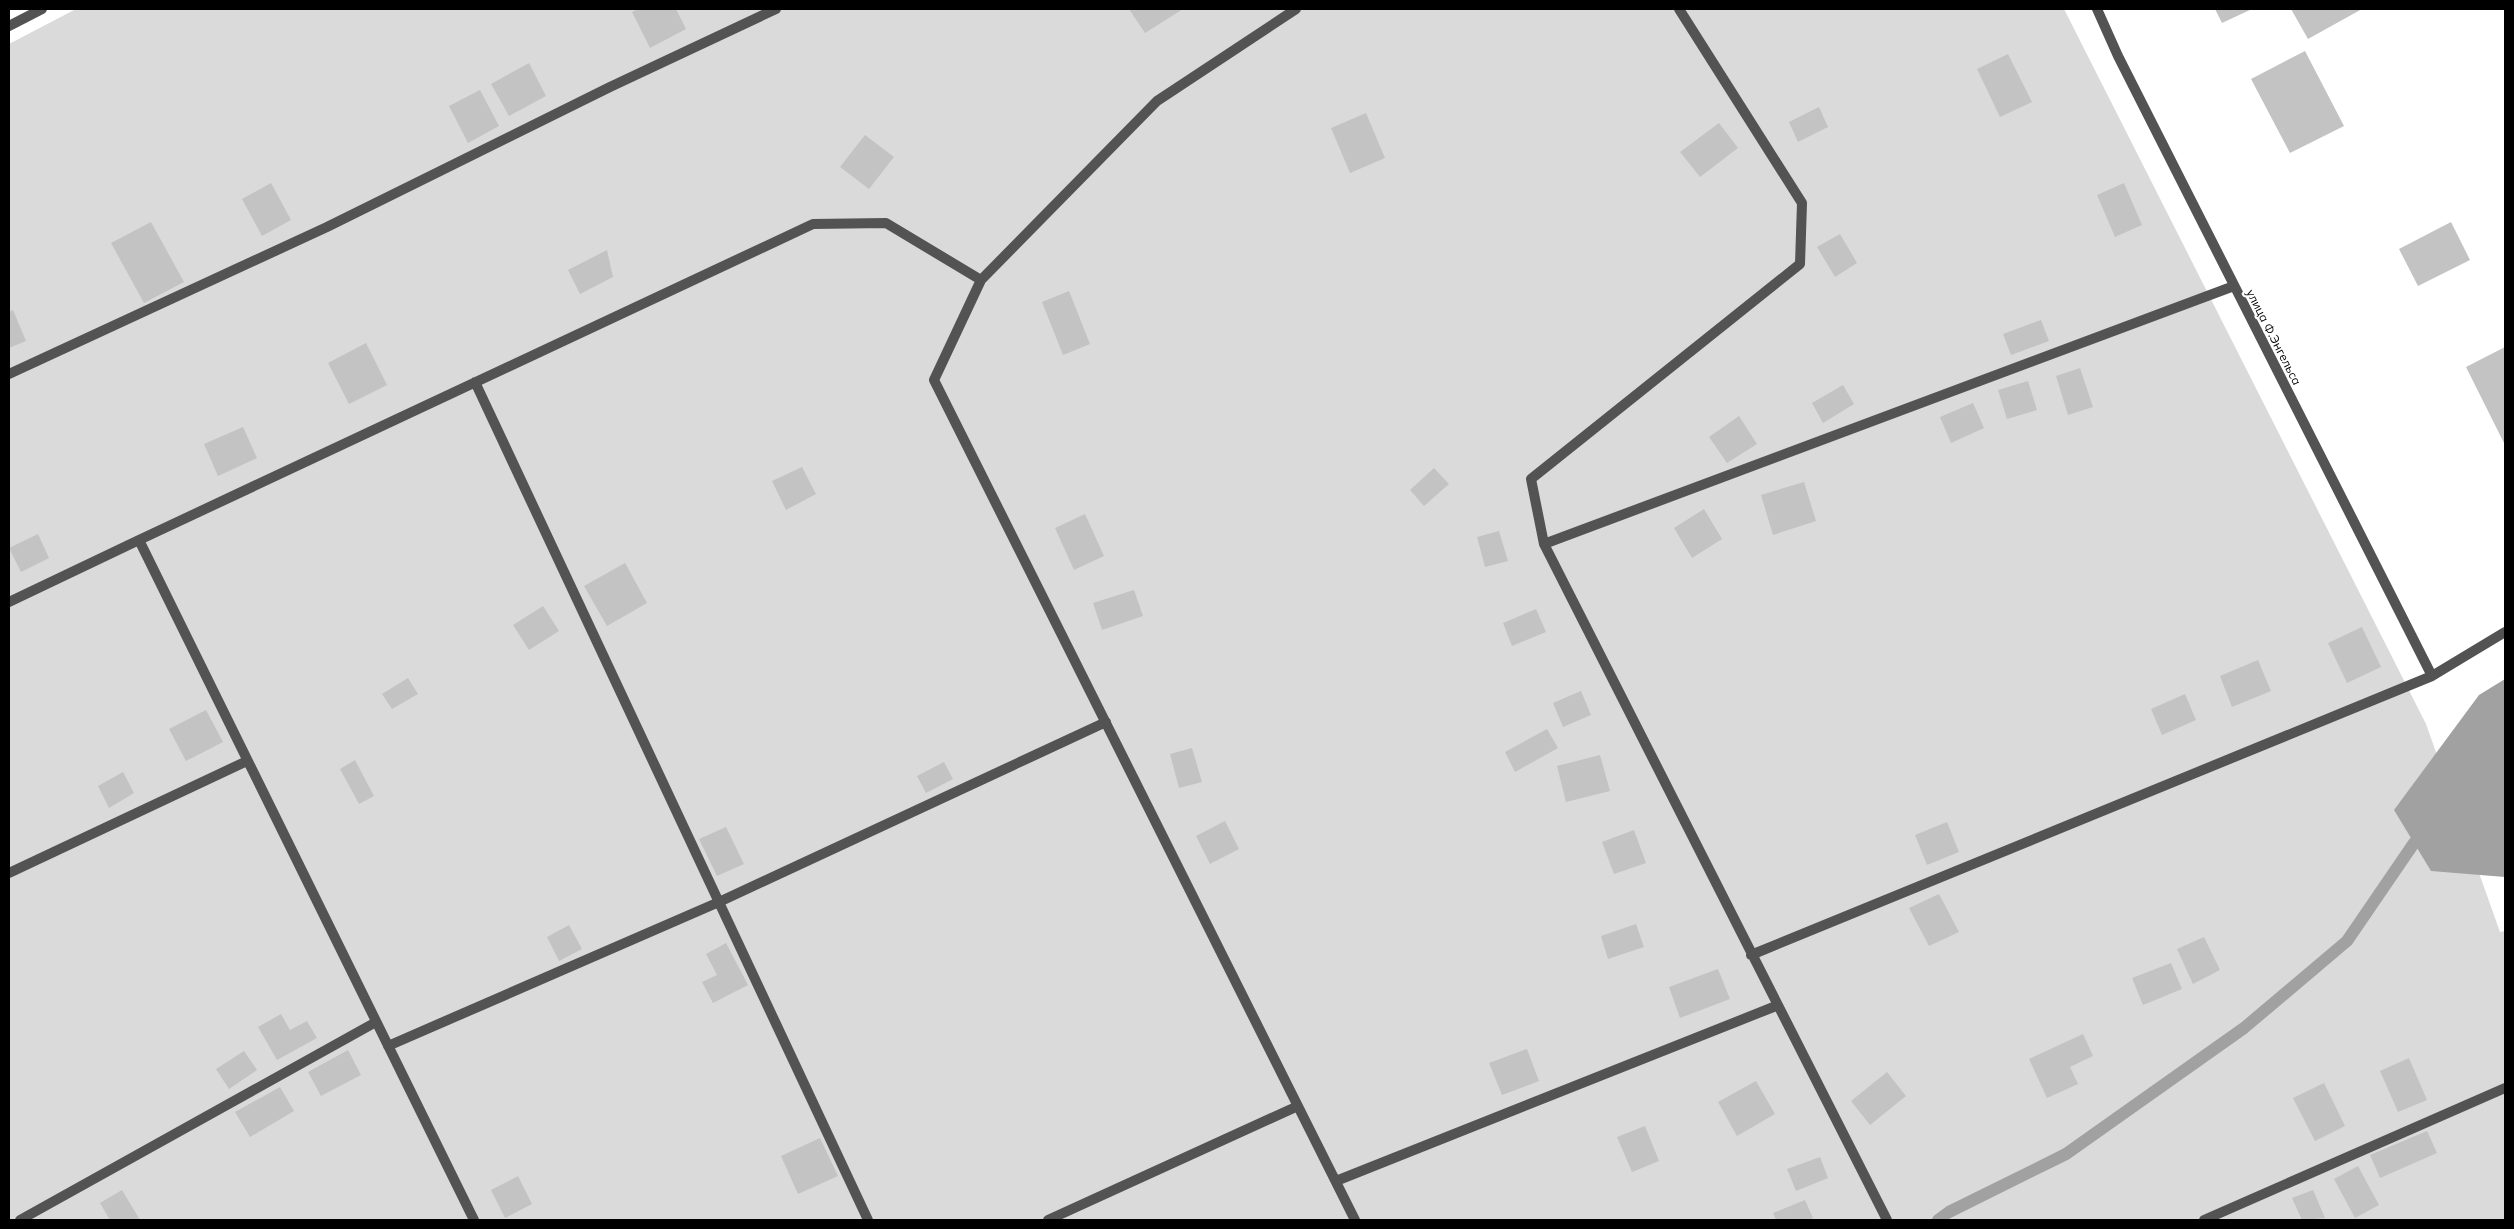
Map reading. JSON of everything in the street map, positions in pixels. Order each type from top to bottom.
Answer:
[{"type":"street","points":[[9,26],[42,9]]},
{"type":"street","points":[[9,374],[327,227],[610,87],[776,9]]},
{"type":"street","points":[[1296,9],[1157,101],[981,280],[934,380],[1355,1220]]},
{"type":"street","points":[[1679,9],[1802,203],[1800,264],[1531,479],[1544,544],[1776,1006],[1887,1220]]},
{"type":"street","name":"улица Ф.Энгельса","points":[[2097,9],[2118,56],[2432,676]]},
{"type":"street","points":[[9,602],[813,224],[886,223],[981,280]]},
{"type":"street","points":[[1544,544],[2234,286]]},
{"type":"street","points":[[475,382],[868,1220]]},
{"type":"street","points":[[139,540],[474,1220]]},
{"type":"street","points":[[1751,955],[2432,676],[2505,632]]},
{"type":"street","points":[[388,1046],[718,902],[1106,722]]},
{"type":"street","points":[[9,873],[247,761]]},
{"type":"street","points":[[1336,1181],[1776,1006]]},
{"type":"street","points":[[20,1220],[376,1022]]},
{"type":"street","points":[[2204,1220],[2505,1088]]},
{"type":"street","points":[[1048,1220],[1298,1106]]},
{"type":"shaded area","points":[[76,9],[2064,9],[2426,724],[2500,932],[2505,931],[2505,1220],[9,1220],[9,44]]},
{"type":"shaded area","points":[[2505,679],[2505,877],[2431,871],[2394,810],[2479,695]]},
{"type":"building","points":[[638,9],[676,9],[686,29],[650,48],[632,12]]},
{"type":"building","points":[[1129,9],[1183,9],[1145,33]]},
{"type":"building","points":[[2215,9],[2252,9],[2222,23]]},
{"type":"building","points":[[2291,9],[2362,9],[2308,39]]},
{"type":"building","points":[[2305,51],[2344,126],[2290,153],[2251,79]]},
{"type":"building","points":[[2008,54],[2032,102],[2000,117],[1977,69]]},
{"type":"building","points":[[529,63],[546,96],[509,116],[491,84]]},
{"type":"building","points":[[480,90],[499,126],[468,143],[449,106]]},
{"type":"building","points":[[1819,107],[1828,127],[1798,142],[1789,122]]},
{"type":"building","points":[[1366,113],[1385,158],[1350,173],[1331,128]]},
{"type":"building","points":[[1719,123],[1738,148],[1700,177],[1680,152]]},
{"type":"building","points":[[865,135],[894,157],[869,189],[840,167]]},
{"type":"building","points":[[271,183],[291,220],[262,236],[242,199]]},
{"type":"building","points":[[2124,183],[2142,225],[2115,237],[2097,195]]},
{"type":"building","points":[[151,222],[184,282],[144,303],[111,243]]},
{"type":"building","points":[[2451,222],[2470,260],[2418,286],[2399,249]]},
{"type":"building","points":[[1840,234],[1857,263],[1835,277],[1817,247]]},
{"type":"building","points":[[607,250],[613,277],[580,294],[568,270]]},
{"type":"building","points":[[1069,291],[1090,344],[1063,355],[1042,302]]},
{"type":"building","points":[[13,310],[26,341],[9,348],[9,312]]},
{"type":"building","points":[[2041,320],[2049,341],[2011,355],[2003,334]]},
{"type":"building","points":[[366,343],[387,385],[349,404],[328,363]]},
{"type":"building","points":[[2505,347],[2505,445],[2466,367]]},
{"type":"building","points":[[2080,368],[2093,407],[2068,415],[2056,376]]},
{"type":"building","points":[[2028,381],[2037,410],[2007,419],[1998,390]]},
{"type":"building","points":[[1843,385],[1854,404],[1823,423],[1812,403]]},
{"type":"building","points":[[1973,403],[1984,428],[1951,443],[1940,417]]},
{"type":"building","points":[[1739,416],[1757,444],[1727,463],[1709,437]]},
{"type":"building","points":[[243,427],[257,458],[218,476],[204,444]]},
{"type":"building","points":[[802,467],[816,494],[786,510],[772,481]]},
{"type":"building","points":[[1434,468],[1449,484],[1424,506],[1410,490]]},
{"type":"building","points":[[1804,482],[1816,521],[1773,535],[1761,495]]},
{"type":"building","points":[[1704,509],[1722,539],[1692,558],[1674,528]]},
{"type":"building","points":[[1085,514],[1104,556],[1074,570],[1055,528]]},
{"type":"building","points":[[1499,531],[1508,561],[1485,567],[1477,537]]},
{"type":"building","points":[[38,534],[49,558],[21,572],[9,548]]},
{"type":"building","points":[[625,563],[647,603],[607,626],[584,586]]},
{"type":"building","points":[[1134,590],[1143,616],[1102,630],[1093,603]]},
{"type":"building","points":[[543,606],[559,631],[529,650],[513,625]]},
{"type":"building","points":[[1536,609],[1546,632],[1512,646],[1503,623]]},
{"type":"building","points":[[2362,627],[2381,667],[2347,683],[2328,643]]},
{"type":"building","points":[[2258,660],[2271,691],[2232,707],[2220,676]]},
{"type":"building","points":[[408,678],[418,694],[392,709],[382,694]]},
{"type":"building","points":[[1581,691],[1591,715],[1563,727],[1553,703]]},
{"type":"building","points":[[2185,694],[2196,720],[2162,735],[2151,709]]},
{"type":"building","points":[[206,710],[223,742],[186,761],[169,729]]},
{"type":"building","points":[[1547,729],[1558,748],[1515,772],[1505,752]]},
{"type":"building","points":[[1192,748],[1202,782],[1179,788],[1170,754]]},
{"type":"building","points":[[1600,755],[1610,791],[1566,802],[1557,766]]},
{"type":"building","points":[[355,760],[374,796],[359,804],[340,769]]},
{"type":"building","points":[[944,762],[953,779],[926,793],[917,776]]},
{"type":"building","points":[[123,772],[134,793],[109,808],[98,786]]},
{"type":"building","points":[[1225,821],[1239,849],[1210,864],[1196,836]]},
{"type":"building","points":[[1947,822],[1959,852],[1927,865],[1915,835]]},
{"type":"building","points":[[726,827],[744,864],[717,876],[699,839]]},
{"type":"building","points":[[1634,830],[1646,863],[1614,874],[1602,842]]},
{"type":"building","points":[[1939,894],[1959,932],[1929,946],[1909,908]]},
{"type":"building","points":[[1636,924],[1644,947],[1608,959],[1601,936]]},
{"type":"building","points":[[569,925],[582,949],[559,961],[547,937]]},
{"type":"building","points":[[2204,937],[2220,970],[2193,984],[2177,949]]},
{"type":"building","points":[[726,943],[748,985],[713,1003],[702,982],[717,975],[706,954]]},
{"type":"building","points":[[2171,963],[2182,989],[2143,1005],[2132,978]]},
{"type":"building","points":[[1718,969],[1730,999],[1680,1018],[1669,987]]},
{"type":"building","points":[[281,1014],[290,1030],[307,1021],[317,1038],[277,1060],[258,1027]]},
{"type":"building","points":[[2083,1034],[2093,1056],[2070,1067],[2078,1084],[2047,1098],[2029,1059]]},
{"type":"building","points":[[1527,1049],[1539,1081],[1502,1095],[1489,1063]]},
{"type":"building","points":[[348,1050],[361,1075],[321,1096],[308,1072]]},
{"type":"building","points":[[244,1051],[257,1070],[229,1089],[216,1069]]},
{"type":"building","points":[[2409,1058],[2427,1100],[2398,1112],[2380,1071]]},
{"type":"building","points":[[1887,1072],[1906,1096],[1870,1125],[1851,1101]]},
{"type":"building","points":[[1756,1081],[1775,1114],[1737,1136],[1718,1102]]},
{"type":"building","points":[[2324,1083],[2345,1126],[2315,1141],[2293,1098]]},
{"type":"building","points":[[280,1087],[294,1111],[250,1137],[235,1112]]},
{"type":"building","points":[[1645,1126],[1659,1161],[1632,1172],[1617,1137]]},
{"type":"building","points":[[2427,1131],[2437,1153],[2380,1178],[2370,1155]]},
{"type":"building","points":[[820,1138],[838,1176],[798,1194],[781,1156]]},
{"type":"building","points":[[1820,1157],[1828,1178],[1796,1191],[1787,1169]]},
{"type":"building","points":[[2358,1166],[2379,1205],[2355,1218],[2334,1179]]},
{"type":"building","points":[[518,1176],[532,1204],[505,1218],[491,1190]]},
{"type":"building","points":[[122,1190],[140,1220],[110,1220],[100,1203]]},
{"type":"building","points":[[2313,1190],[2325,1218],[2302,1220],[2292,1198]]},
{"type":"building","points":[[1805,1200],[1813,1218],[1807,1220],[1776,1220],[1773,1213]]},
{"type":"waterway","points":[[1938,1220],[1949,1212],[2066,1154],[2244,1028],[2347,941],[2414,843]]}]
